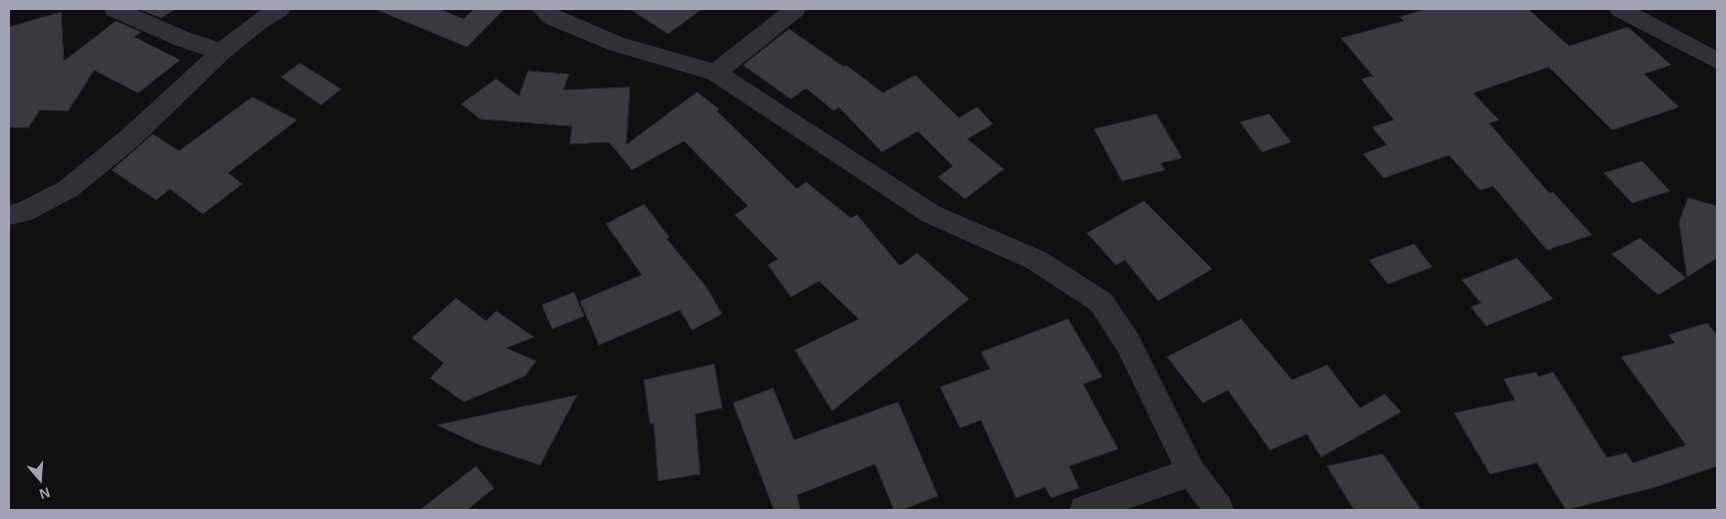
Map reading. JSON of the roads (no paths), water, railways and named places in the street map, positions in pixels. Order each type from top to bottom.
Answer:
[{"type":"street","points":[[115,9],[180,38],[221,52]]},
{"type":"street","points":[[9,215],[22,213],[68,189],[130,138],[221,52],[259,21],[279,9]]},
{"type":"street","points":[[542,9],[552,17],[617,44],[716,73],[931,214],[1036,260],[1101,302],[1128,343],[1190,472],[1219,510]]},
{"type":"street","points":[[716,73],[795,9]]},
{"type":"street","points":[[1620,9],[1717,61]]},
{"type":"street","points":[[1084,510],[1190,472]]}]
